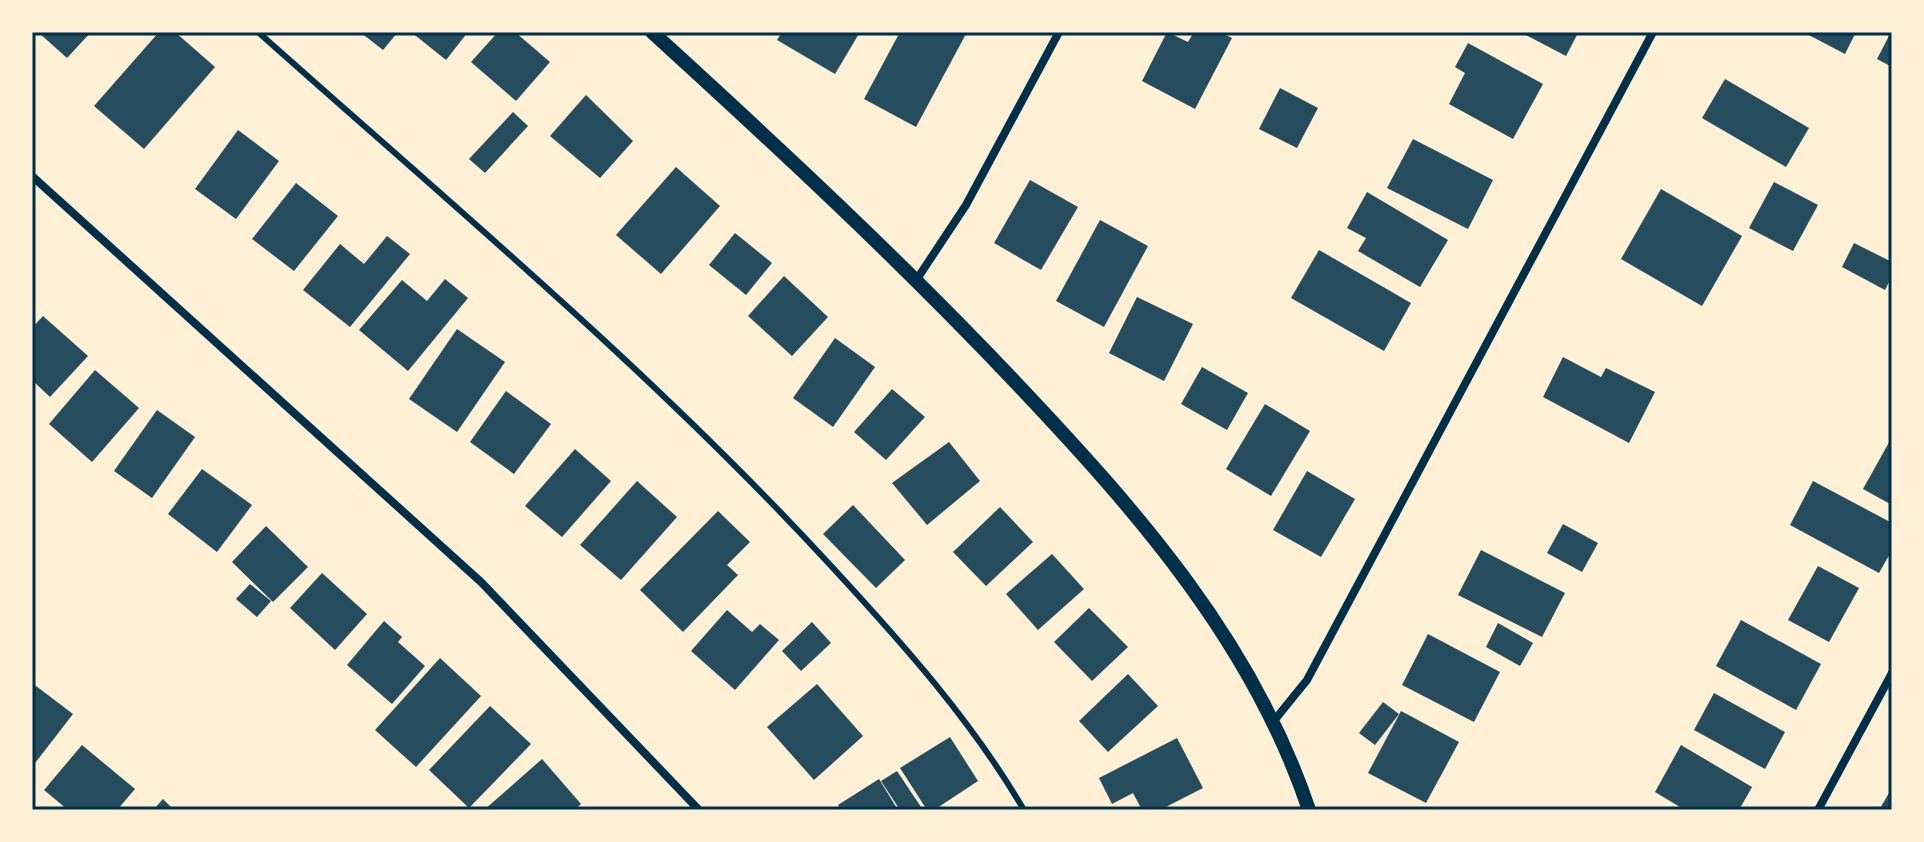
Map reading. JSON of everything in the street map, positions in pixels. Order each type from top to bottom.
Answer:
[{"type":"street","points":[[652,32],[917,279],[1162,544],[1224,631],[1273,722],[1309,810]]},
{"type":"street","points":[[917,279],[966,205],[1059,32]]},
{"type":"street","points":[[1273,722],[1307,680],[1653,32]]},
{"type":"street","points":[[32,176],[481,582],[699,810]]},
{"type":"street","points":[[1818,810],[1892,673]]},
{"type":"lane","points":[[258,32],[640,375],[797,529],[965,720],[1024,810]]},
{"type":"building","points":[[38,32],[91,32],[67,58]]},
{"type":"building","points":[[159,32],[175,32],[215,67],[144,149],[94,106]]},
{"type":"building","points":[[360,32],[398,32],[383,50]]},
{"type":"building","points":[[411,32],[468,32],[446,60]]},
{"type":"building","points":[[498,32],[515,32],[550,62],[516,101],[471,62]]},
{"type":"building","points":[[782,32],[860,32],[835,74],[777,40]]},
{"type":"building","points":[[900,32],[967,32],[916,127],[864,99]]},
{"type":"building","points":[[1167,32],[1188,42],[1194,32],[1220,32],[1232,38],[1195,109],[1142,81]]},
{"type":"building","points":[[1520,32],[1576,32],[1578,33],[1566,56]]},
{"type":"building","points":[[1803,32],[1856,32],[1845,54]]},
{"type":"building","points":[[1892,32],[1892,67],[1877,59]]},
{"type":"building","points":[[1468,43],[1543,84],[1513,139],[1449,104],[1465,73],[1455,67]]},
{"type":"building","points":[[1725,79],[1809,128],[1786,167],[1702,118]]},
{"type":"building","points":[[1280,88],[1318,108],[1297,148],[1259,129]]},
{"type":"building","points":[[586,95],[633,141],[600,178],[550,136]]},
{"type":"building","points":[[513,112],[528,126],[485,173],[469,159]]},
{"type":"building","points":[[238,130],[279,161],[236,219],[195,189]]},
{"type":"building","points":[[1413,139],[1493,180],[1468,229],[1387,188]]},
{"type":"building","points":[[676,167],[720,206],[661,274],[616,235]]},
{"type":"building","points":[[1030,180],[1078,207],[1041,270],[994,243]]},
{"type":"building","points":[[1774,182],[1818,205],[1793,251],[1749,228]]},
{"type":"building","points":[[296,183],[338,216],[294,271],[252,239]]},
{"type":"building","points":[[1661,189],[1742,236],[1702,306],[1621,259]]},
{"type":"building","points":[[1367,192],[1448,240],[1420,287],[1358,251],[1366,238],[1347,228]]},
{"type":"building","points":[[1100,220],[1148,246],[1104,327],[1056,301]]},
{"type":"building","points":[[735,233],[772,263],[746,295],[709,265]]},
{"type":"building","points":[[387,236],[410,254],[350,327],[303,290],[340,244],[364,264]]},
{"type":"building","points":[[1854,243],[1892,262],[1892,276],[1885,290],[1842,267]]},
{"type":"building","points":[[1319,250],[1411,303],[1384,351],[1291,298]]},
{"type":"building","points":[[784,276],[828,317],[792,356],[748,316]]},
{"type":"building","points":[[445,279],[468,298],[408,371],[359,330],[402,280],[427,301]]},
{"type":"building","points":[[1137,297],[1193,324],[1164,381],[1109,353]]},
{"type":"building","points":[[43,316],[88,356],[50,397],[32,380],[32,328]]},
{"type":"building","points":[[457,329],[505,362],[457,432],[409,399]]},
{"type":"building","points":[[835,338],[875,367],[833,427],[793,398]]},
{"type":"building","points":[[1563,357],[1601,377],[1606,368],[1655,392],[1629,443],[1543,397]]},
{"type":"building","points":[[1202,367],[1248,393],[1227,430],[1181,404]]},
{"type":"building","points":[[95,370],[139,408],[92,462],[49,424]]},
{"type":"building","points":[[892,389],[925,417],[886,460],[854,432]]},
{"type":"building","points":[[506,391],[551,424],[514,474],[470,442]]},
{"type":"building","points":[[1265,404],[1310,431],[1271,496],[1226,469]]},
{"type":"building","points":[[157,410],[195,437],[152,498],[114,471]]},
{"type":"building","points":[[1892,437],[1892,505],[1863,489]]},
{"type":"building","points":[[949,442],[980,481],[927,525],[892,483]]},
{"type":"building","points":[[575,449],[611,481],[562,537],[525,506]]},
{"type":"building","points":[[202,469],[252,505],[217,552],[168,514]]},
{"type":"building","points":[[1307,471],[1355,499],[1321,557],[1273,530]]},
{"type":"building","points":[[637,481],[677,517],[621,580],[580,545]]},
{"type":"building","points":[[1813,481],[1892,523],[1892,550],[1879,573],[1790,525]]},
{"type":"building","points":[[853,505],[905,560],[876,588],[823,534]]},
{"type":"building","points":[[1000,507],[1033,542],[986,586],[953,552]]},
{"type":"building","points":[[718,511],[750,542],[727,565],[738,575],[683,632],[640,590]]},
{"type":"building","points":[[1563,524],[1598,543],[1582,572],[1547,553]]},
{"type":"building","points":[[266,526],[308,567],[273,602],[232,562]]},
{"type":"building","points":[[1481,550],[1565,593],[1542,637],[1458,595]]},
{"type":"building","points":[[1052,554],[1084,589],[1038,630],[1006,594]]},
{"type":"building","points":[[1818,566],[1859,588],[1829,642],[1788,620]]},
{"type":"building","points":[[322,573],[367,614],[335,650],[290,608]]},
{"type":"building","points":[[250,584],[271,601],[257,617],[236,599]]},
{"type":"building","points":[[1089,608],[1128,647],[1092,681],[1054,642]]},
{"type":"building","points":[[727,610],[752,632],[760,624],[779,640],[735,690],[691,651]]},
{"type":"building","points":[[1741,620],[1821,664],[1796,710],[1716,666]]},
{"type":"building","points":[[384,621],[402,637],[398,642],[425,666],[392,704],[347,665]]},
{"type":"building","points":[[812,622],[831,643],[801,671],[782,651]]},
{"type":"building","points":[[1498,623],[1533,643],[1520,666],[1486,647]]},
{"type":"building","points":[[1428,634],[1500,672],[1474,722],[1402,685]]},
{"type":"building","points":[[440,658],[481,696],[416,767],[375,730]]},
{"type":"building","points":[[1128,674],[1158,706],[1108,752],[1079,721]]},
{"type":"building","points":[[32,683],[73,714],[32,767]]},
{"type":"building","points":[[817,684],[863,736],[814,780],[767,727]]},
{"type":"building","points":[[1714,693],[1785,732],[1765,769],[1694,730]]},
{"type":"building","points":[[1383,702],[1399,714],[1375,745],[1359,733]]},
{"type":"building","points":[[490,706],[531,744],[469,808],[429,770]]},
{"type":"building","points":[[1401,711],[1459,742],[1426,803],[1368,773]]},
{"type":"building","points":[[950,737],[978,781],[934,810],[927,810],[900,768]]},
{"type":"building","points":[[1177,738],[1203,788],[1160,810],[1142,810],[1133,793],[1112,804],[1099,778]]},
{"type":"building","points":[[82,745],[135,789],[117,810],[68,810],[44,790]]},
{"type":"building","points":[[1681,745],[1752,787],[1739,810],[1685,810],[1655,792]]},
{"type":"building","points":[[542,759],[581,804],[574,810],[484,810]]},
{"type":"building","points":[[897,771],[923,810],[900,810],[881,781]]},
{"type":"building","points":[[879,779],[898,810],[841,810],[838,805]]},
{"type":"building","points":[[1892,788],[1892,810],[1879,810]]},
{"type":"building","points":[[163,799],[174,810],[153,810]]}]
